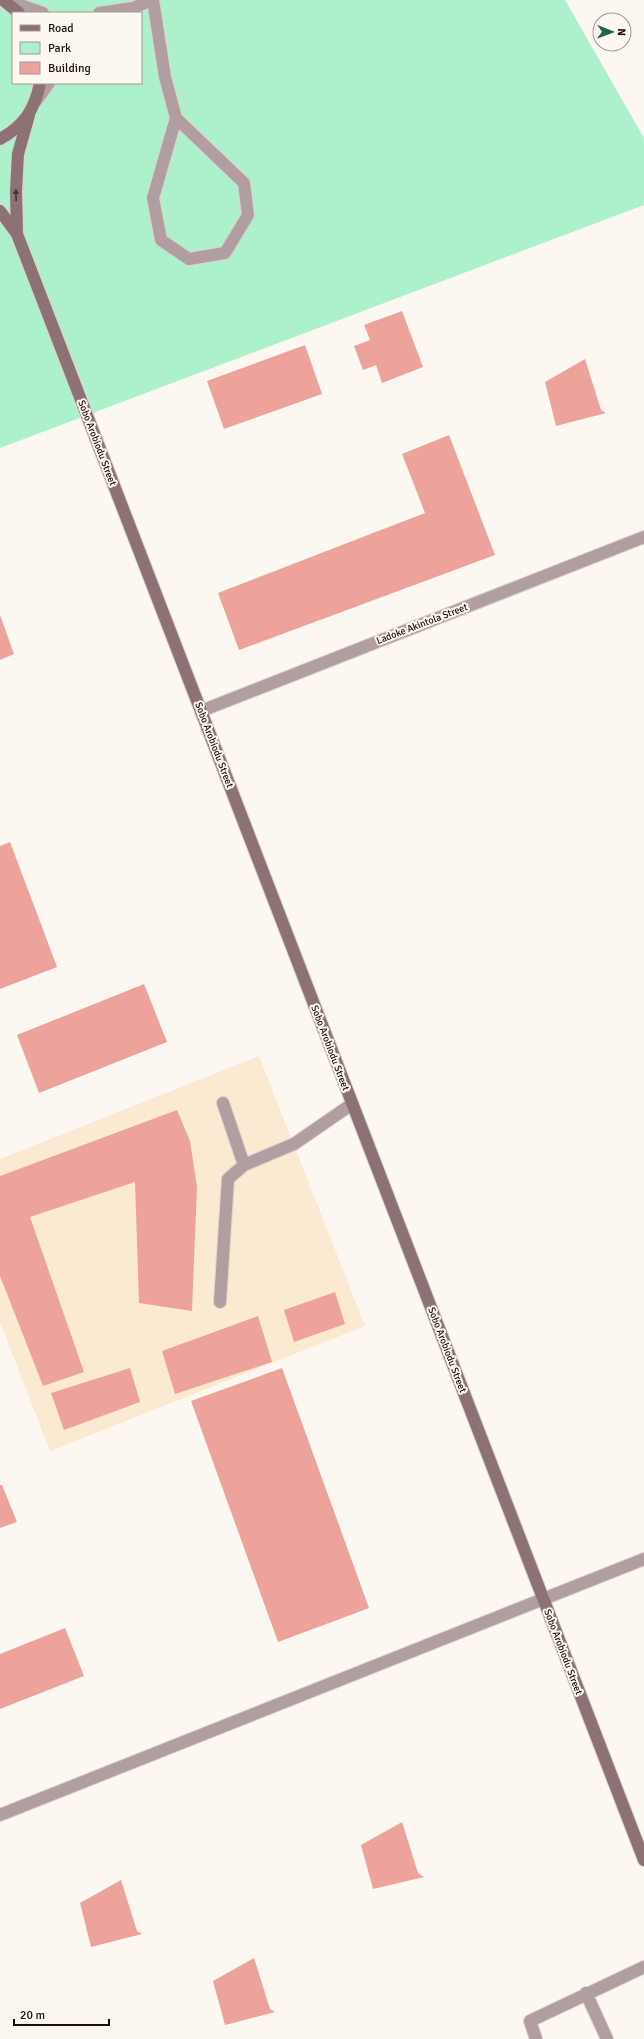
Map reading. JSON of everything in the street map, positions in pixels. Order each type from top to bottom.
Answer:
[{"type":"street","points":[[3,0],[18,12]]},
{"type":"street","points":[[6,0],[40,12]]},
{"type":"street","points":[[109,12],[130,10],[152,0],[165,77],[176,118],[153,198],[161,240],[189,259],[225,253],[248,215],[244,183],[176,118]]},
{"type":"street","points":[[36,102],[40,84]]},
{"type":"street","points":[[0,139],[11,133],[29,114],[48,84]]},
{"type":"street","name":"Sobo Arobiodu Street","points":[[17,234],[16,191],[18,154],[29,114]]},
{"type":"street","name":"Sobo Arobiodu Street","points":[[0,211],[17,234],[644,1860]]},
{"type":"street","name":"Ladoke Akintola Street","points":[[200,711],[644,537]]},
{"type":"street","points":[[223,1103],[244,1165]]},
{"type":"street","points":[[220,1302],[228,1179],[244,1165],[294,1144],[352,1104]]},
{"type":"street","points":[[0,1815],[542,1598],[644,1559]]},
{"type":"street","points":[[536,2039],[530,2021],[586,1993],[644,1967]]},
{"type":"street","points":[[586,1993],[607,2039]]},
{"type":"shaded area","points":[[259,1056],[365,1326],[50,1451],[0,1322],[0,1159]]},
{"type":"green space","points":[[0,0],[565,0],[592,47],[592,52],[595,52],[644,138],[644,205],[0,448]]},
{"type":"building","points":[[402,311],[423,367],[382,383],[376,365],[363,370],[354,346],[370,340],[364,325]]},
{"type":"building","points":[[305,345],[322,394],[224,429],[207,381]]},
{"type":"building","points":[[585,359],[601,410],[606,413],[556,426],[545,382]]},
{"type":"building","points":[[449,435],[495,555],[239,650],[218,593],[425,513],[402,454]]},
{"type":"building","points":[[0,615],[14,654],[0,660]]},
{"type":"building","points":[[10,842],[57,967],[0,989],[0,846]]},
{"type":"building","points":[[144,984],[167,1042],[39,1093],[17,1035]]},
{"type":"building","points":[[177,1110],[190,1141],[197,1187],[192,1311],[139,1303],[135,1182],[30,1217],[84,1372],[43,1386],[0,1276],[0,1176]]},
{"type":"building","points":[[335,1292],[345,1324],[294,1342],[284,1310]]},
{"type":"building","points":[[258,1316],[272,1362],[175,1394],[162,1351]]},
{"type":"building","points":[[130,1368],[140,1402],[64,1430],[51,1393]]},
{"type":"building","points":[[282,1368],[369,1608],[278,1642],[191,1401]]},
{"type":"building","points":[[0,1485],[2,1485],[17,1522],[0,1528]]},
{"type":"building","points":[[65,1628],[84,1676],[0,1709],[0,1654]]},
{"type":"building","points":[[402,1822],[418,1873],[424,1877],[373,1889],[361,1845]]},
{"type":"building","points":[[121,1880],[137,1931],[142,1934],[91,1947],[80,1903]]},
{"type":"building","points":[[254,1958],[270,2009],[275,2012],[225,2025],[213,1981]]}]
